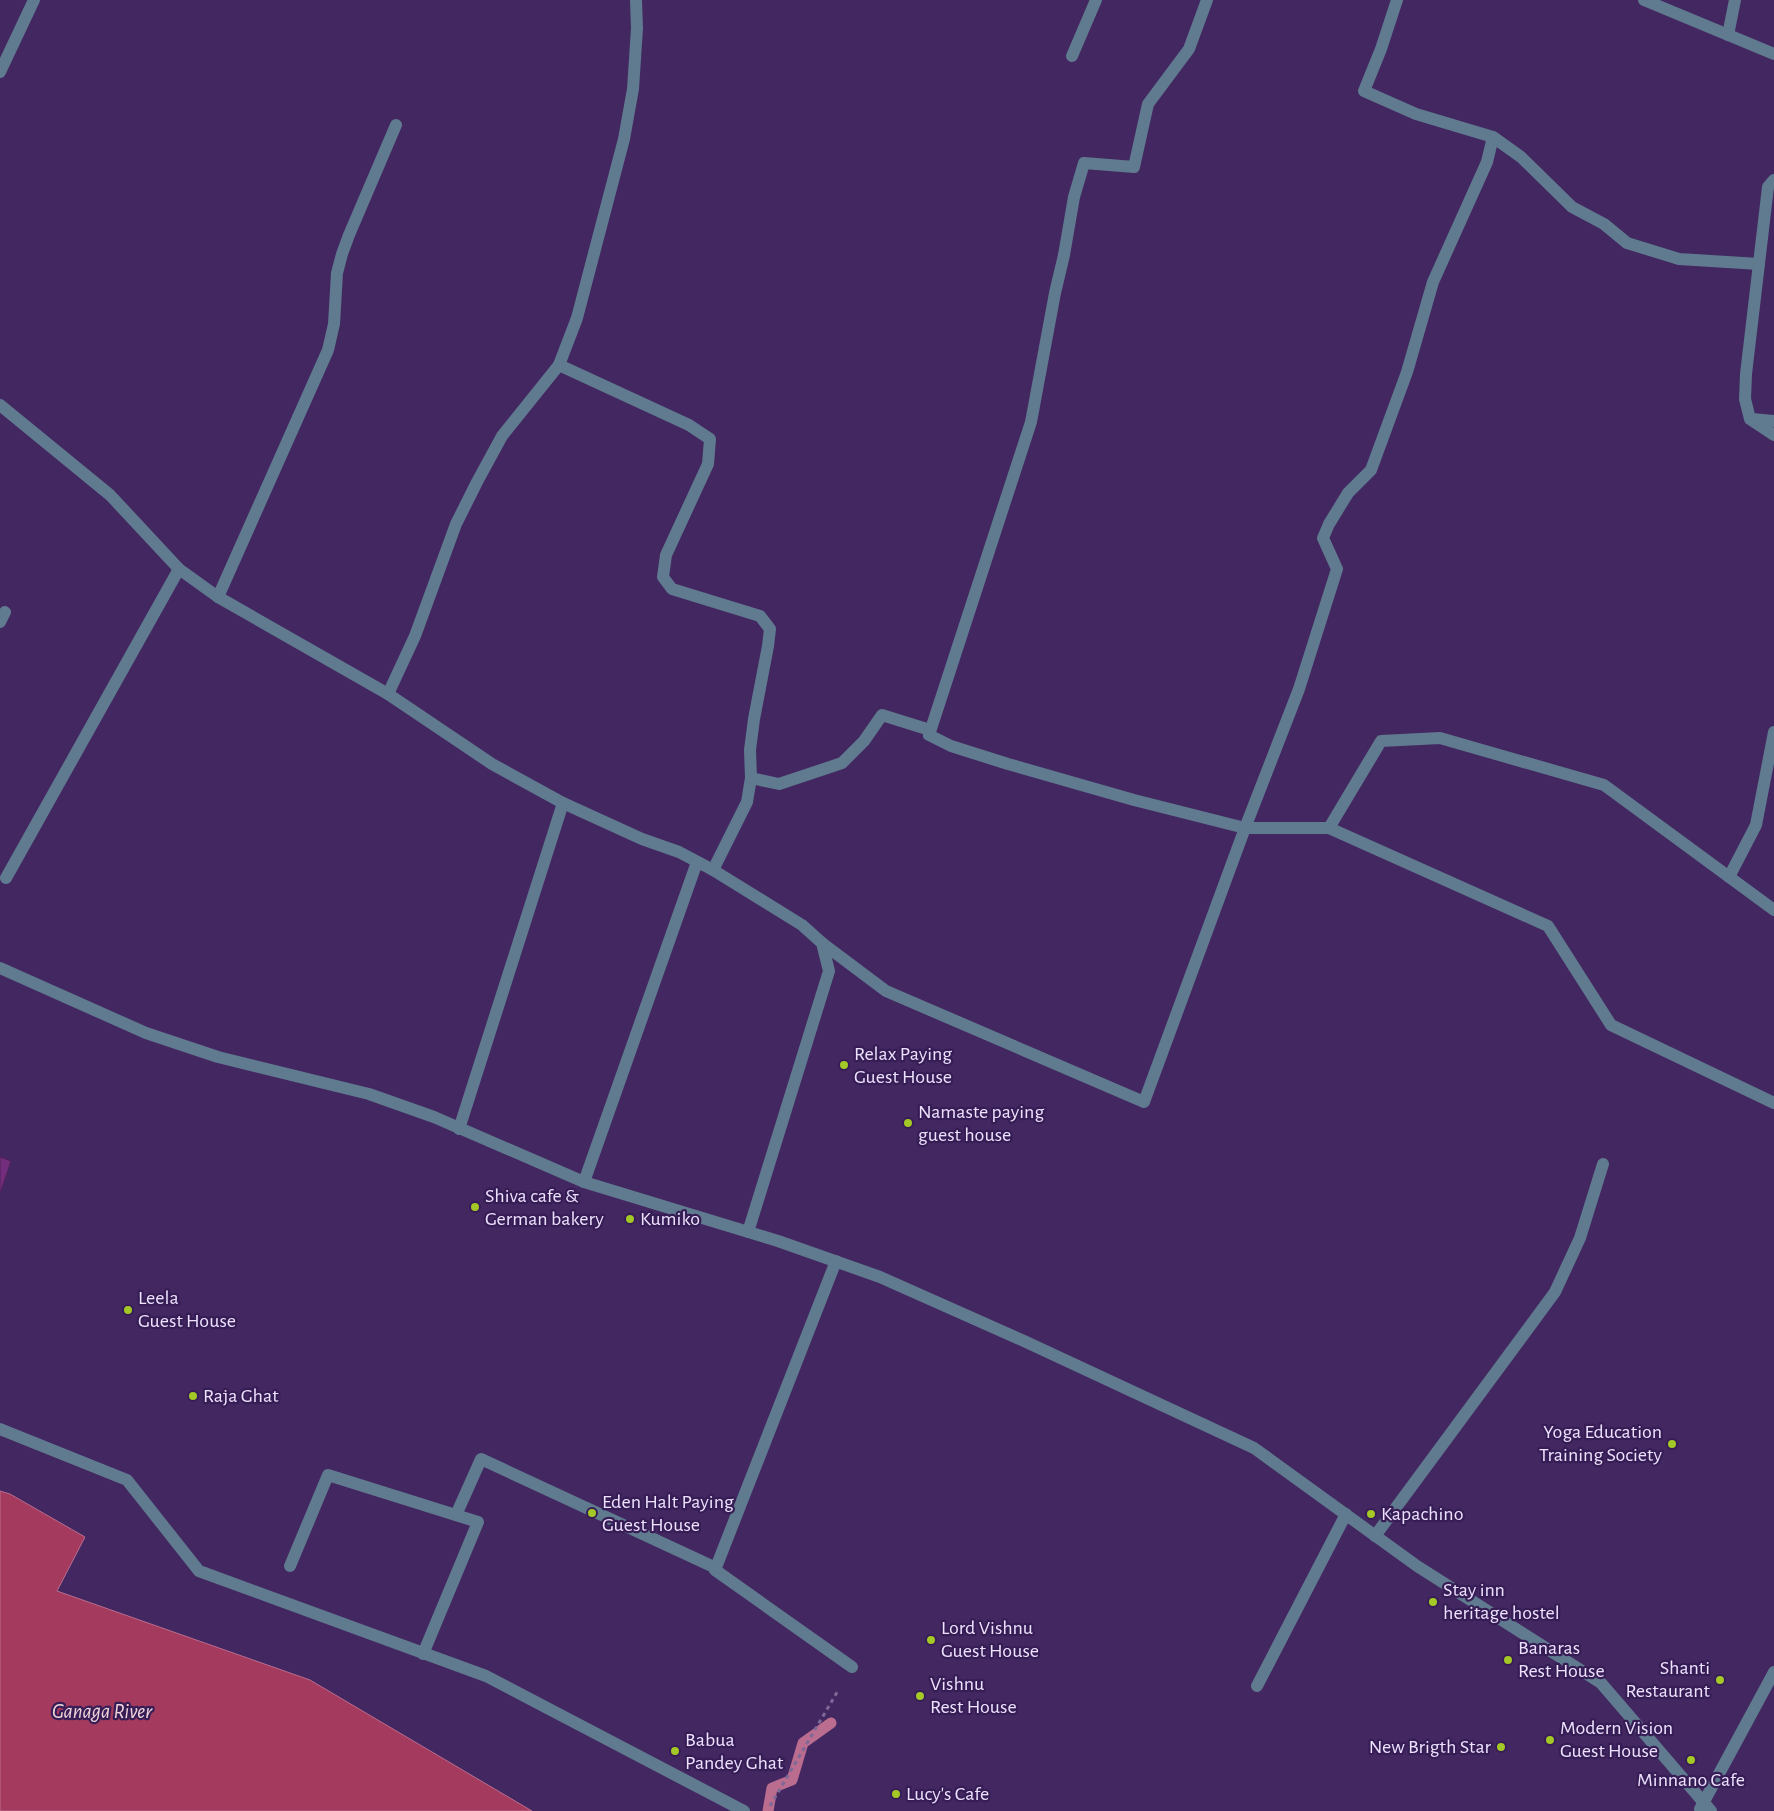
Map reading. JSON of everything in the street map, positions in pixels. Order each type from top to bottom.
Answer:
[{"type":"street","points":[[0,72],[34,0]]},
{"type":"street","points":[[388,694],[415,636],[456,524],[477,482],[502,436],[559,365],[577,318],[624,139],[633,89],[637,28],[636,0]]},
{"type":"street","points":[[1072,56],[1096,0]]},
{"type":"street","points":[[1206,0],[1190,49],[1148,104],[1134,167],[1084,163],[1074,197],[1031,422],[928,735],[952,746],[1008,764],[1134,800],[1245,828],[1328,828],[1548,926],[1611,1026],[1774,1103]]},
{"type":"street","points":[[1397,0],[1364,92],[1416,114],[1493,137],[1521,157],[1572,207],[1604,224],[1627,243],[1678,259],[1760,264]]},
{"type":"street","points":[[1644,0],[1774,54]]},
{"type":"street","points":[[1728,35],[1735,0]]},
{"type":"street","points":[[218,597],[328,350],[334,324],[337,273],[342,254],[396,125]]},
{"type":"street","points":[[0,404],[110,495],[179,569],[218,597],[388,694],[492,764],[563,803],[713,870],[802,925],[886,991],[1144,1102],[1245,828],[1299,690],[1336,569],[1323,538],[1329,524],[1348,493],[1371,470],[1407,372],[1433,282],[1487,162],[1493,137]]},
{"type":"street","points":[[1774,180],[1768,187],[1746,374],[1745,399],[1750,418],[1774,435]]},
{"type":"street","points":[[559,365],[689,425],[710,439],[708,464],[666,555],[663,577],[672,590],[760,616],[770,629],[750,750],[751,778],[747,802],[713,870]]},
{"type":"street","points":[[1750,418],[1774,421]]},
{"type":"street","points":[[6,878],[179,569]]},
{"type":"street","points":[[751,778],[779,784],[842,763],[864,741],[882,715],[930,730]]},
{"type":"street","points":[[1728,876],[1756,825],[1774,732]]},
{"type":"street","points":[[1328,828],[1382,741],[1440,738],[1604,785],[1774,910]]},
{"type":"street","points":[[459,1129],[563,803]]},
{"type":"street","points":[[584,1182],[697,862]]},
{"type":"street","points":[[748,1232],[829,971],[822,942]]},
{"type":"street","points":[[0,968],[146,1033],[218,1057],[369,1094],[434,1117],[584,1182],[778,1241],[880,1277],[1024,1341],[1254,1448],[1417,1566],[1601,1683],[1704,1808],[1774,1672]]},
{"type":"street","points":[[1375,1536],[1555,1292],[1580,1238],[1603,1164]]},
{"type":"street","points":[[716,1568],[836,1261]]},
{"type":"street","points":[[0,1429],[127,1480],[199,1571],[486,1676],[744,1811]]},
{"type":"street","points":[[456,1515],[481,1460],[716,1568],[715,1570],[852,1667]]},
{"type":"street","points":[[290,1566],[328,1475],[478,1522],[423,1654]]},
{"type":"street","points":[[1257,1686],[1346,1514]]},
{"type":"path","points":[[767,1811],[852,1667]]},
{"type":"water","name":"Ganaga River","points":[[0,1491],[10,1494],[85,1537],[57,1591],[310,1680],[532,1811],[0,1811]]},
{"type":"building","points":[[0,1157],[11,1161],[0,1194]]},
{"type":"waterway","points":[[768,1811],[772,1788],[792,1780],[803,1743],[831,1723]]},
{"type":"place","name":"Relax Paying Guest House","points":[[844,1065]]},
{"type":"place","name":"Namaste paying guest house","points":[[908,1123]]},
{"type":"place","name":"Shiva cafe & German bakery","points":[[475,1207]]},
{"type":"place","name":"Kumiko","points":[[630,1219]]},
{"type":"place","name":"Leela Guest House","points":[[128,1310]]},
{"type":"place","name":"Raja Ghat","points":[[193,1396]]},
{"type":"place","name":"Yoga Education Training Society","points":[[1672,1444]]},
{"type":"place","name":"Eden Halt Paying Guest House","points":[[592,1513]]},
{"type":"place","name":"Kapachino","points":[[1371,1514]]},
{"type":"place","name":"Stay inn heritage hostel","points":[[1433,1602]]},
{"type":"place","name":"Lord Vishnu Guest House","points":[[931,1640]]},
{"type":"place","name":"Banaras Rest House","points":[[1508,1660]]},
{"type":"place","name":"Shanti Restaurant","points":[[1720,1680]]},
{"type":"place","name":"Vishnu Rest House","points":[[920,1696]]},
{"type":"place","name":"Modern Vision Guest House","points":[[1550,1740]]},
{"type":"place","name":"New Brigth Star","points":[[1501,1747]]},
{"type":"place","name":"Babua Pandey Ghat","points":[[675,1751]]},
{"type":"place","name":"Minnano Cafe","points":[[1691,1760]]},
{"type":"place","name":"Lucy's Cafe","points":[[896,1794]]}]
